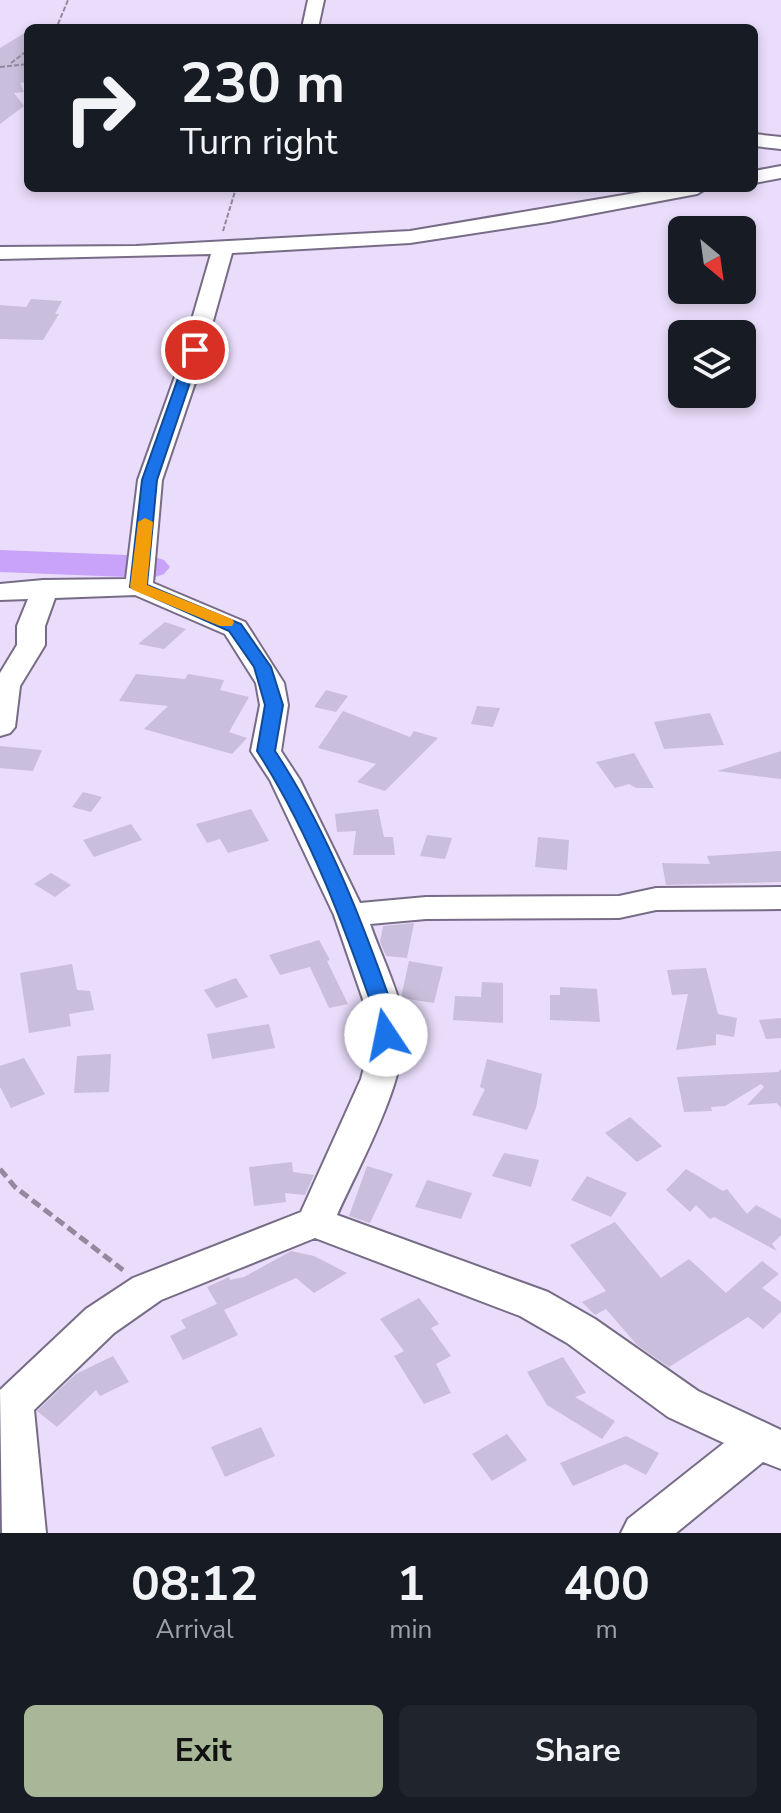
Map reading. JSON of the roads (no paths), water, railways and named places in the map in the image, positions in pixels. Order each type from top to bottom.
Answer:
[{"type":"street","points":[[311,24],[316,0]]},
{"type":"street","points":[[758,140],[781,143]]},
{"type":"street","points":[[758,176],[781,172]]},
{"type":"street","points":[[0,253],[223,248],[450,233],[675,192]]},
{"type":"street","points":[[139,587],[150,480],[188,371],[223,248]]},
{"type":"street","points":[[0,592],[43,588],[139,587],[235,628],[262,667],[274,705],[266,751],[285,780],[350,915],[386,1017],[386,1052],[379,1079],[315,1222]]},
{"type":"street","points":[[0,727],[6,686],[31,645],[31,626],[41,606],[43,588]]},
{"type":"street","points":[[350,915],[426,908],[619,907],[656,899],[781,898]]},
{"type":"street","points":[[24,1533],[6,1406],[100,1321],[147,1289],[315,1222],[534,1304],[581,1331],[683,1404],[770,1446],[643,1533]]},
{"type":"waterway","points":[[0,561],[152,567]]}]
